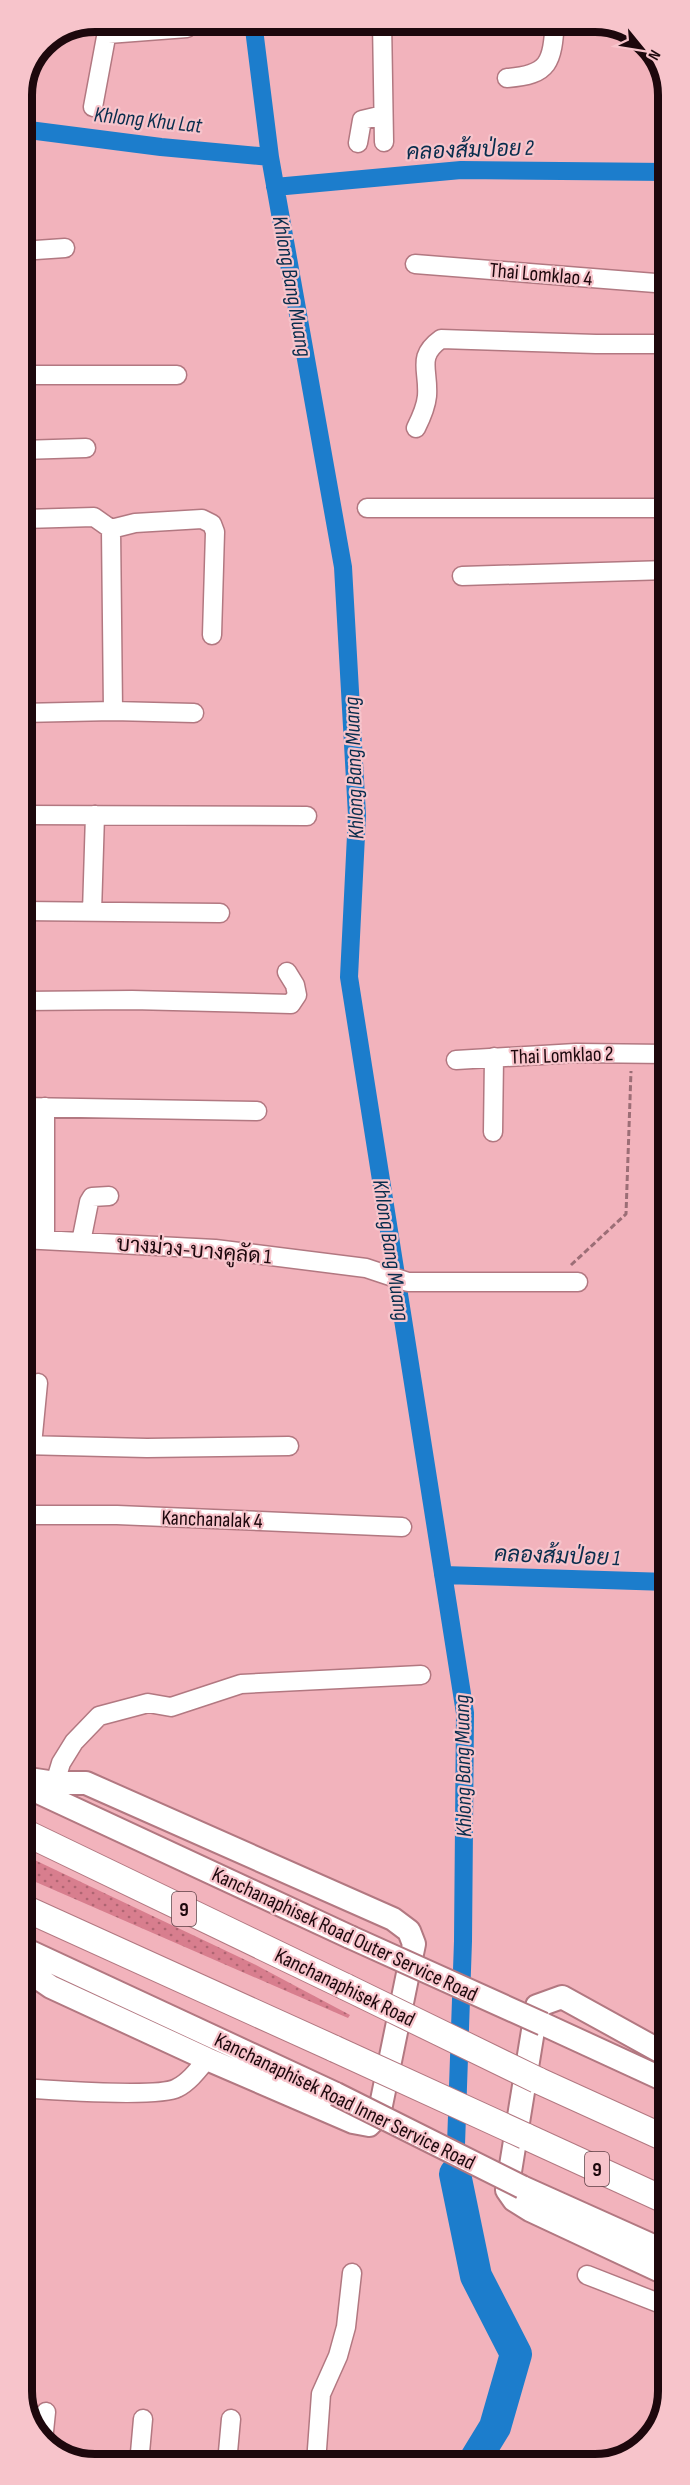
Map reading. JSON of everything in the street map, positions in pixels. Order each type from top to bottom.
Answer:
[{"type":"highway","name":"Kanchanaphisek Road","points":[[32,1836],[346,1988],[658,2135]]},
{"type":"highway","name":"9","points":[[32,1912],[658,2197]]},
{"type":"main road","points":[[32,1780],[86,1783],[393,1919],[409,1931],[414,1944],[379,2115],[369,2125],[353,2122],[207,2059],[51,1986],[32,1974]]},
{"type":"main road","name":"Kanchanaphisek Road Outer Service Road","points":[[32,1790],[658,2077]]},
{"type":"main road","name":"Kanchanaphisek Road Inner Service Road","points":[[32,1953],[336,2094],[522,2187],[658,2248]]},
{"type":"main road","points":[[658,2050],[562,1997],[537,2006],[507,2190],[514,2200],[530,2210],[658,2270]]},
{"type":"street","points":[[93,106],[107,32]]},
{"type":"street","points":[[382,32],[384,142]]},
{"type":"street","points":[[507,78],[526,77],[540,72],[552,51],[554,32]]},
{"type":"street","points":[[358,143],[362,120],[383,115]]},
{"type":"street","points":[[32,250],[65,248]]},
{"type":"street","name":"Thai Lomklao 4","points":[[415,264],[658,283]]},
{"type":"street","points":[[416,428],[423,414],[427,397],[425,357],[429,347],[441,339],[658,344]]},
{"type":"street","points":[[32,375],[177,375]]},
{"type":"street","points":[[32,450],[86,448]]},
{"type":"street","points":[[367,508],[658,508]]},
{"type":"street","points":[[32,519],[94,517],[100,519],[111,529],[113,711]]},
{"type":"street","points":[[111,529],[135,523],[202,519],[212,524],[215,532],[212,635]]},
{"type":"street","points":[[462,576],[658,570]]},
{"type":"street","points":[[32,713],[194,712]]},
{"type":"street","points":[[32,815],[307,816]]},
{"type":"street","points":[[92,912],[95,815]]},
{"type":"street","points":[[32,911],[220,913]]},
{"type":"street","points":[[32,1001],[132,1000],[291,1004],[297,994],[295,985],[287,972]]},
{"type":"street","name":"Thai Lomklao 2","points":[[456,1060],[494,1057],[658,1054]]},
{"type":"street","points":[[493,1132],[494,1057]]},
{"type":"street","points":[[32,1107],[256,1111]]},
{"type":"street","points":[[45,1107],[45,1240]]},
{"type":"street","points":[[81,1242],[85,1213],[92,1197],[110,1197]]},
{"type":"street","name":"บางม่วง-บางคูลัด 1","points":[[32,1239],[215,1249],[366,1268],[408,1282],[578,1282]]},
{"type":"street","points":[[32,1417],[38,1383]]},
{"type":"street","points":[[32,1445],[147,1448],[289,1446]]},
{"type":"street","name":"Kanchanalak 4","points":[[32,1515],[117,1515],[402,1527]]},
{"type":"street","points":[[55,1783],[61,1763],[74,1742],[99,1716],[148,1703],[171,1707],[242,1684],[421,1676]]},
{"type":"street","points":[[32,2088],[150,2093],[175,2090],[192,2077],[207,2059]]},
{"type":"street","points":[[317,2453],[321,2394],[338,2356],[346,2327],[352,2273]]},
{"type":"street","points":[[586,2275],[658,2303]]},
{"type":"street","points":[[44,2428],[46,2412]]},
{"type":"street","points":[[140,2453],[143,2419]]},
{"type":"street","points":[[228,2453],[231,2419]]},
{"type":"path","points":[[551,1282],[626,1214],[632,1053]]},
{"type":"shaded area","points":[[32,1859],[256,1965],[350,2015],[348,2018],[32,1880]]},
{"type":"waterway","name":"Khlong Bang Muang","points":[[254,32],[270,157],[343,567],[357,815],[349,977],[465,1713],[463,1941],[455,2174]]},
{"type":"waterway","name":"Khlong Khu Lat","points":[[32,130],[161,147],[270,157]]},
{"type":"waterway","name":"คลองส้มป่อย 2","points":[[275,187],[461,170],[658,172]]},
{"type":"waterway","name":"คลองส้มป่อย 1","points":[[443,1575],[658,1582]]},
{"type":"waterway","name":"Khlong Bang Muang","points":[[455,2174],[476,2276],[516,2354],[495,2427],[479,2454]]}]
